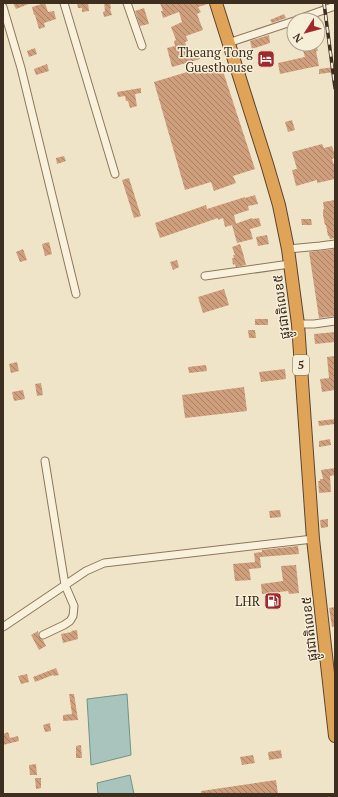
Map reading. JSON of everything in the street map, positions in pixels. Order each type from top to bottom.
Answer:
[{"type":"highway","name":"ផ្លូវជាតិលេខ៥","points":[[216,3],[267,164],[279,205],[288,249],[298,324],[313,539],[335,736]]},
{"type":"street","points":[[64,3],[115,174]]},
{"type":"street","points":[[127,3],[142,46]]},
{"type":"street","points":[[318,12],[335,6]]},
{"type":"street","points":[[3,7],[21,68],[76,294]]},
{"type":"street","points":[[228,44],[286,23]]},
{"type":"street","points":[[288,249],[335,244]]},
{"type":"street","points":[[205,276],[290,264]]},
{"type":"street","points":[[298,324],[314,324],[335,321]]},
{"type":"street","points":[[43,634],[70,621],[73,616],[74,606],[65,585],[45,461]]},
{"type":"street","points":[[3,627],[86,571],[104,563],[313,539]]},
{"type":"water","points":[[127,694],[131,755],[91,765],[87,699]]},
{"type":"water","points":[[130,775],[134,794],[98,794],[97,783]]},
{"type":"building","points":[[13,3],[31,3],[16,9]]},
{"type":"building","points":[[45,3],[48,12],[54,11],[56,19],[44,23],[45,27],[39,29],[32,7]]},
{"type":"building","points":[[77,3],[88,3],[89,11],[82,12],[82,8],[78,8]]},
{"type":"building","points":[[104,3],[110,3],[112,15],[104,17]]},
{"type":"building","points":[[160,3],[208,3],[198,7],[201,12],[197,14],[203,30],[186,36],[188,41],[185,42],[189,56],[198,53],[200,59],[172,67],[167,48],[175,46],[174,41],[176,40],[171,27],[182,22],[179,12],[163,18],[161,11],[163,11]]},
{"type":"building","points":[[144,8],[149,24],[140,26],[135,11]]},
{"type":"building","points":[[284,14],[286,18],[272,23],[270,20]]},
{"type":"building","points":[[269,35],[270,43],[252,49],[250,41]]},
{"type":"building","points":[[35,48],[37,54],[29,57],[27,51]]},
{"type":"building","points":[[303,52],[316,52],[319,66],[280,74],[278,63],[305,57]]},
{"type":"building","points":[[220,62],[255,169],[233,176],[236,183],[214,191],[211,182],[185,190],[154,82]]},
{"type":"building","points":[[47,64],[49,71],[36,75],[34,69]]},
{"type":"building","points":[[335,67],[335,72],[319,74],[319,69]]},
{"type":"building","points":[[141,88],[141,93],[135,94],[137,106],[130,108],[125,96],[118,97],[117,92]]},
{"type":"building","points":[[292,120],[295,130],[288,132],[285,122]]},
{"type":"building","points":[[322,144],[324,148],[332,146],[335,155],[335,158],[332,159],[335,167],[335,179],[317,183],[317,180],[296,186],[292,170],[297,169],[292,152]]},
{"type":"building","points":[[64,156],[66,161],[57,164],[56,158]]},
{"type":"building","points":[[129,178],[141,216],[134,218],[122,180]]},
{"type":"building","points":[[255,195],[258,204],[248,206],[249,210],[234,215],[236,224],[225,227],[223,218],[218,220],[218,218],[160,238],[155,223],[206,205],[207,209]]},
{"type":"building","points":[[335,200],[335,238],[330,239],[323,215],[323,202]]},
{"type":"building","points":[[252,218],[259,218],[261,226],[250,229],[253,239],[237,243],[232,225]]},
{"type":"building","points":[[301,219],[311,219],[312,225],[302,225]]},
{"type":"building","points":[[267,235],[269,244],[258,246],[256,237]]},
{"type":"building","points":[[49,242],[52,254],[45,256],[42,244]]},
{"type":"building","points":[[240,244],[246,265],[236,267],[235,264],[233,265],[232,258],[234,258],[233,255],[235,255],[232,247]]},
{"type":"building","points":[[23,249],[27,260],[20,262],[16,252]]},
{"type":"building","points":[[335,249],[335,316],[319,318],[309,252]]},
{"type":"building","points":[[177,260],[179,267],[173,270],[170,262]]},
{"type":"building","points":[[224,289],[229,305],[203,313],[198,297]]},
{"type":"building","points":[[255,319],[268,319],[268,325],[255,325]]},
{"type":"building","points":[[248,330],[255,330],[256,338],[249,338]]},
{"type":"building","points":[[335,332],[335,342],[315,344],[314,334]]},
{"type":"building","points":[[335,356],[335,390],[322,392],[320,379],[329,378],[327,357]]},
{"type":"building","points":[[17,362],[19,371],[11,373],[9,364]]},
{"type":"building","points":[[206,365],[207,371],[189,373],[188,367]]},
{"type":"building","points":[[285,369],[286,379],[261,382],[259,372]]},
{"type":"building","points":[[41,383],[43,395],[37,396],[35,384]]},
{"type":"building","points":[[244,387],[247,411],[185,418],[182,395]]},
{"type":"building","points":[[23,390],[25,399],[14,401],[12,392]]},
{"type":"building","points":[[335,419],[335,424],[319,426],[318,421]]},
{"type":"building","points":[[330,439],[331,445],[319,447],[319,441]]},
{"type":"building","points":[[335,468],[335,475],[330,476],[331,492],[319,493],[318,481],[323,479],[321,470]]},
{"type":"building","points":[[280,510],[281,517],[270,518],[269,511]]},
{"type":"building","points":[[328,519],[328,527],[321,528],[320,520]]},
{"type":"building","points":[[298,546],[299,554],[260,557],[261,568],[249,569],[251,580],[235,581],[233,564],[255,562],[254,553],[262,552],[262,550]]},
{"type":"building","points":[[296,565],[299,593],[289,594],[288,591],[262,594],[261,584],[283,581],[281,566]]},
{"type":"building","points":[[335,607],[335,626],[332,627],[329,608]]},
{"type":"building","points":[[77,630],[78,639],[63,643],[61,634]]},
{"type":"building","points":[[38,631],[39,637],[43,640],[46,646],[39,650],[31,635]]},
{"type":"building","points":[[56,668],[59,675],[53,675],[35,682],[33,677]]},
{"type":"building","points":[[27,674],[29,682],[21,684],[18,676]]},
{"type":"building","points":[[69,694],[74,694],[78,720],[63,721],[63,715],[72,714]]},
{"type":"building","points":[[50,723],[51,731],[45,732],[43,725]]},
{"type":"building","points":[[8,732],[10,738],[18,736],[19,741],[3,745],[3,734]]},
{"type":"building","points":[[81,745],[82,758],[76,758],[76,746]]},
{"type":"building","points":[[281,750],[282,758],[269,760],[268,752]]},
{"type":"building","points":[[253,755],[255,763],[242,765],[240,757]]},
{"type":"building","points":[[36,764],[37,775],[30,775],[29,765]]},
{"type":"building","points":[[35,778],[41,778],[41,788],[36,789]]},
{"type":"building","points":[[276,780],[278,794],[201,794],[201,791]]},
{"type":"railway","points":[[324,3],[335,88]]},
{"type":"place","name":"Theang Tong Guesthouse","points":[[266,59]]},
{"type":"place","name":"LHR","points":[[273,601]]}]
